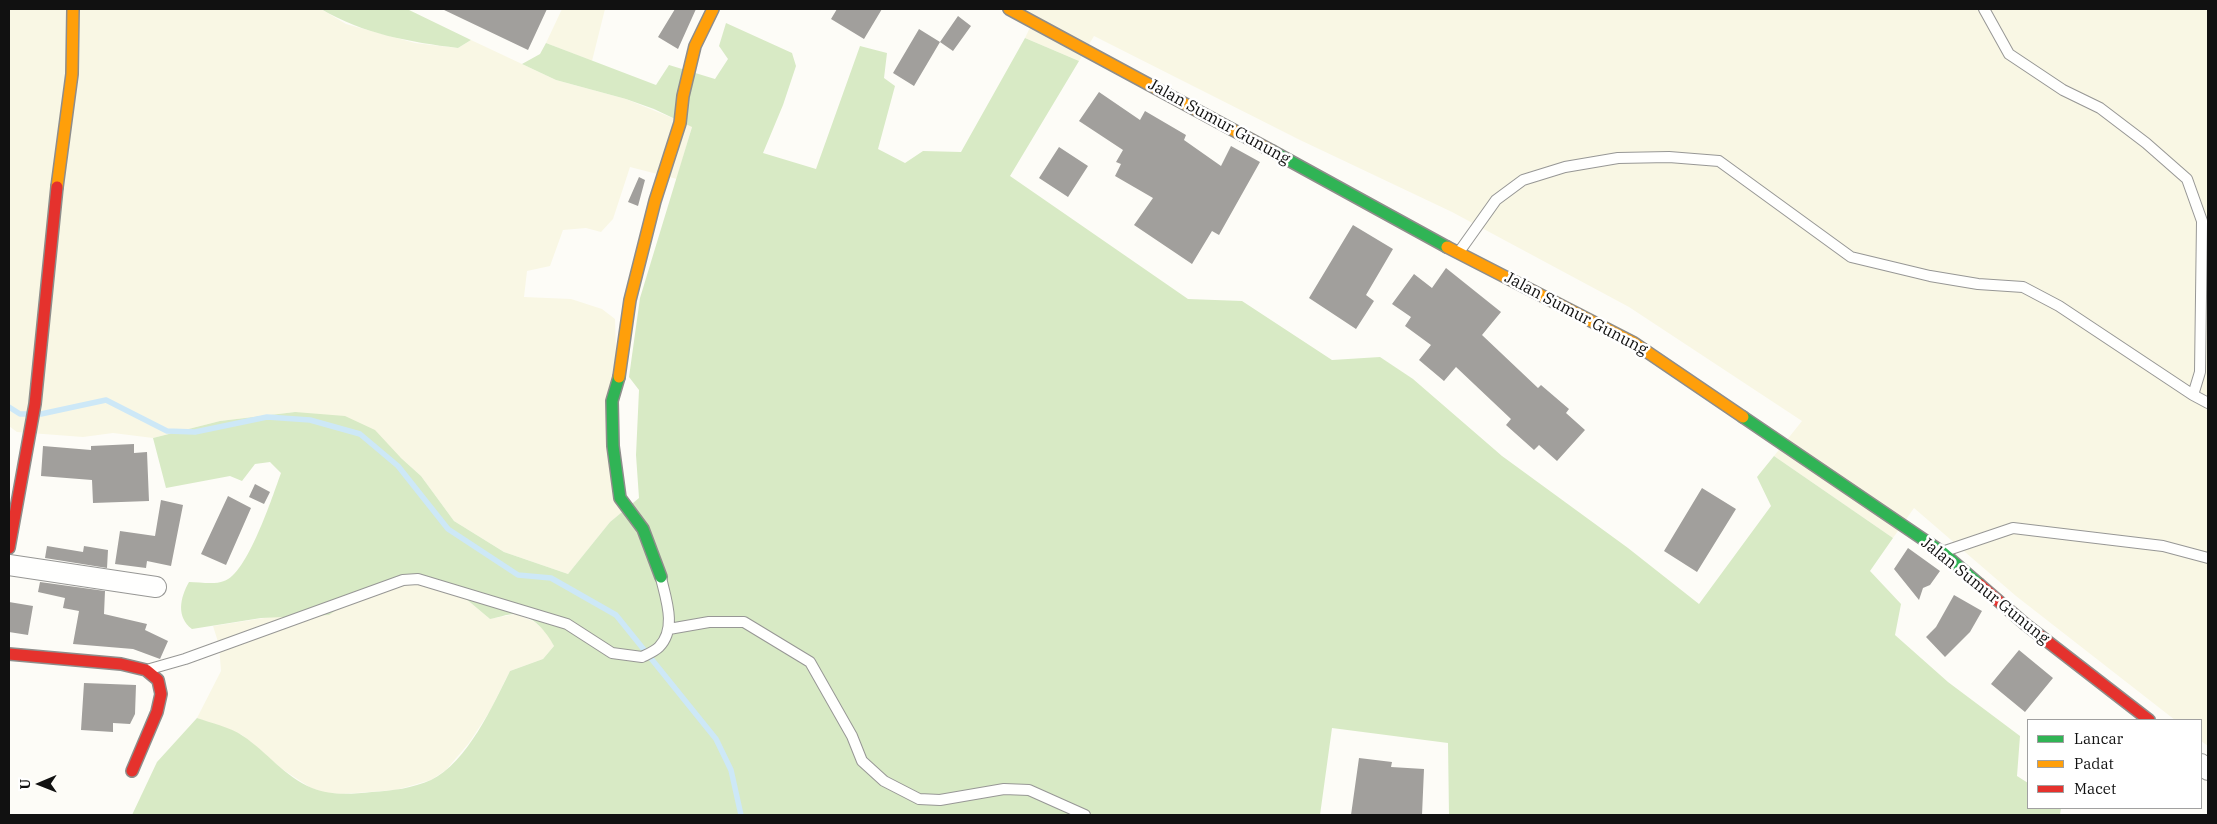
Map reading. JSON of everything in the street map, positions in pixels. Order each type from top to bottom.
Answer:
[{"type":"street","points":[[9,548],[35,404],[55,201],[72,74],[72,9]]},
{"type":"street","points":[[661,577],[644,529],[620,498],[614,446],[612,401],[614,387],[620,374],[630,300],[655,200],[680,123],[683,96],[696,46],[713,9]]},
{"type":"street","name":"Jalan Sumur Gunung","points":[[1009,9],[1458,252],[1634,343],[1942,552],[2025,624],[2148,719]]},
{"type":"street","points":[[9,565],[156,587]]},
{"type":"street","points":[[9,654],[121,664],[146,670],[158,680],[162,694],[151,729],[132,771]]},
{"type":"lane","points":[[1984,9],[2009,54],[2063,90],[2100,108],[2146,143],[2187,179],[2202,221],[2200,372],[2193,395]]},
{"type":"lane","points":[[1458,252],[1496,200],[1523,180],[1565,167],[1618,158],[1669,157],[1719,161],[1851,257],[1930,276],[1978,284],[2023,287],[2059,306],[2208,403]]},
{"type":"lane","points":[[1942,552],[2013,528],[2163,546],[2208,558]]},
{"type":"lane","points":[[146,670],[208,651],[402,580],[418,580],[567,624],[612,653],[642,658],[660,646],[669,629],[668,612],[661,577]]},
{"type":"lane","points":[[669,629],[710,622],[744,622],[810,662],[852,736],[862,761],[884,781],[919,799],[940,800],[1004,789],[1029,790],[1085,815]]},
{"type":"shaded area","points":[[9,9],[321,9],[346,24],[415,43],[458,48],[471,40],[556,80],[626,99],[692,126],[677,179],[630,167],[613,219],[601,232],[586,228],[563,230],[550,266],[527,271],[524,297],[571,299],[602,309],[615,319],[621,513],[610,522],[568,574],[504,552],[454,521],[421,476],[401,458],[295,412],[220,421],[153,438],[113,433],[83,437],[17,432],[9,426]]},
{"type":"shaded area","points":[[562,9],[605,9],[592,61],[546,43]]},
{"type":"shaded area","points":[[1021,9],[2208,9],[2208,746],[2202,742],[2202,719],[2174,719],[2016,596],[1914,508],[1893,538],[1774,456],[1802,421],[1629,307],[1452,212],[1300,140],[1094,36],[1079,61],[1025,38],[1035,17]]},
{"type":"shaded area","points":[[406,582],[453,588],[490,619],[515,614],[533,621],[546,631],[554,646],[543,659],[510,671],[490,711],[469,743],[446,770],[431,780],[396,790],[342,794],[326,793],[311,788],[282,769],[242,735],[197,718],[221,671],[219,645],[213,626],[342,606]]},
{"type":"green space","points":[[321,9],[407,9],[471,40],[458,48],[405,40],[353,25]]},
{"type":"green space","points":[[726,23],[792,53],[796,66],[783,105],[763,153],[816,169],[860,46],[887,53],[884,78],[895,86],[878,149],[905,163],[923,151],[961,152],[1025,38],[1079,61],[1010,176],[1188,299],[1242,301],[1332,360],[1380,357],[1413,379],[1502,456],[1628,548],[1699,604],[1771,506],[1757,477],[1774,456],[1893,538],[1870,571],[1901,604],[1895,635],[1948,682],[2020,736],[2017,776],[2027,782],[2027,809],[2061,809],[2060,815],[1449,815],[1448,743],[1332,728],[1320,815],[132,815],[157,762],[197,718],[238,733],[252,742],[293,777],[319,791],[342,794],[357,793],[395,790],[424,783],[444,772],[467,747],[478,732],[510,671],[543,659],[554,646],[543,630],[527,617],[514,614],[490,619],[453,588],[406,582],[342,606],[329,615],[261,618],[192,629],[184,619],[181,607],[183,594],[189,582],[216,583],[233,576],[250,550],[258,533],[281,473],[270,462],[255,464],[242,481],[230,476],[166,488],[153,438],[220,421],[295,412],[345,416],[375,430],[421,476],[454,521],[504,552],[568,574],[610,522],[639,498],[636,455],[639,390],[629,377],[640,298],[692,127],[654,109],[626,99],[556,80],[522,64],[540,54],[546,43],[656,85],[669,65],[715,79],[728,59],[719,46]]},
{"type":"building","points":[[442,9],[547,9],[528,50]]},
{"type":"building","points":[[675,9],[696,9],[678,49],[658,37]]},
{"type":"building","points":[[837,9],[882,9],[864,39],[831,19]]},
{"type":"building","points":[[958,16],[971,26],[953,51],[940,42]]},
{"type":"building","points":[[919,29],[940,42],[914,86],[893,73]]},
{"type":"building","points":[[1099,92],[1140,120],[1145,111],[1186,135],[1184,140],[1221,166],[1231,146],[1260,162],[1219,235],[1212,231],[1192,264],[1134,225],[1153,198],[1115,176],[1121,164],[1116,162],[1123,150],[1079,121]]},
{"type":"building","points":[[1059,147],[1088,166],[1068,197],[1039,178]]},
{"type":"building","points":[[639,177],[645,180],[638,206],[628,202]]},
{"type":"building","points":[[1353,225],[1393,249],[1366,295],[1374,301],[1356,329],[1309,298]]},
{"type":"building","points":[[1446,268],[1501,312],[1482,335],[1538,388],[1541,385],[1569,409],[1566,413],[1585,430],[1557,461],[1539,445],[1534,450],[1506,425],[1511,419],[1456,367],[1444,381],[1419,360],[1431,345],[1405,326],[1411,317],[1392,304],[1414,274],[1432,288]]},
{"type":"building","points":[[134,444],[134,453],[147,452],[149,501],[93,503],[92,480],[41,476],[43,446],[91,450],[91,446]]},
{"type":"building","points":[[255,484],[270,492],[264,504],[249,497]]},
{"type":"building","points":[[1702,488],[1736,509],[1697,572],[1664,551]]},
{"type":"building","points":[[228,496],[251,508],[226,565],[201,554]]},
{"type":"building","points":[[161,500],[183,505],[171,566],[147,561],[146,568],[115,564],[120,531],[155,536]]},
{"type":"building","points":[[47,546],[83,552],[84,546],[108,550],[107,568],[45,558]]},
{"type":"building","points":[[1908,548],[1940,571],[1930,585],[1923,588],[1919,600],[1894,569]]},
{"type":"building","points":[[40,582],[105,591],[104,614],[147,624],[145,630],[168,641],[160,659],[133,649],[73,644],[79,611],[63,608],[65,598],[38,592]]},
{"type":"building","points":[[1954,595],[1982,611],[1970,632],[1945,657],[1926,637],[1936,627]]},
{"type":"building","points":[[9,602],[33,606],[28,635],[9,632]]},
{"type":"building","points":[[2019,650],[2053,678],[2025,712],[1991,684]]},
{"type":"building","points":[[84,683],[136,685],[135,714],[130,724],[113,723],[113,732],[81,730]]},
{"type":"building","points":[[1359,758],[1392,762],[1391,767],[1424,769],[1422,815],[1351,815]]},
{"type":"waterway","points":[[41,414],[106,400],[167,431],[195,432],[267,417],[310,420],[360,434],[398,466],[448,529],[518,575],[551,578],[616,615],[716,739],[731,770],[741,815]]},
{"type":"waterway","points":[[9,407],[20,414],[27,414]]},
{"type":"traffic: fast","points":[[1272,151],[1447,247]]},
{"type":"traffic: fast","points":[[619,377],[612,401],[613,446],[620,498],[643,529],[661,577]]},
{"type":"traffic: fast","points":[[1743,417],[1942,552],[1979,584]]},
{"type":"traffic: slow","points":[[57,187],[72,74],[73,9]]},
{"type":"traffic: slow","points":[[619,377],[630,300],[655,201],[680,123],[683,96],[695,46],[713,9]]},
{"type":"traffic: slow","points":[[1009,9],[1272,151]]},
{"type":"traffic: slow","points":[[1447,247],[1634,343],[1743,417]]},
{"type":"traffic: jam","points":[[9,548],[35,404],[57,187]]},
{"type":"traffic: jam","points":[[1979,584],[2025,624],[2148,719]]},
{"type":"traffic: jam","points":[[9,654],[121,664],[146,670],[158,680],[161,694],[157,712],[132,771]]}]
